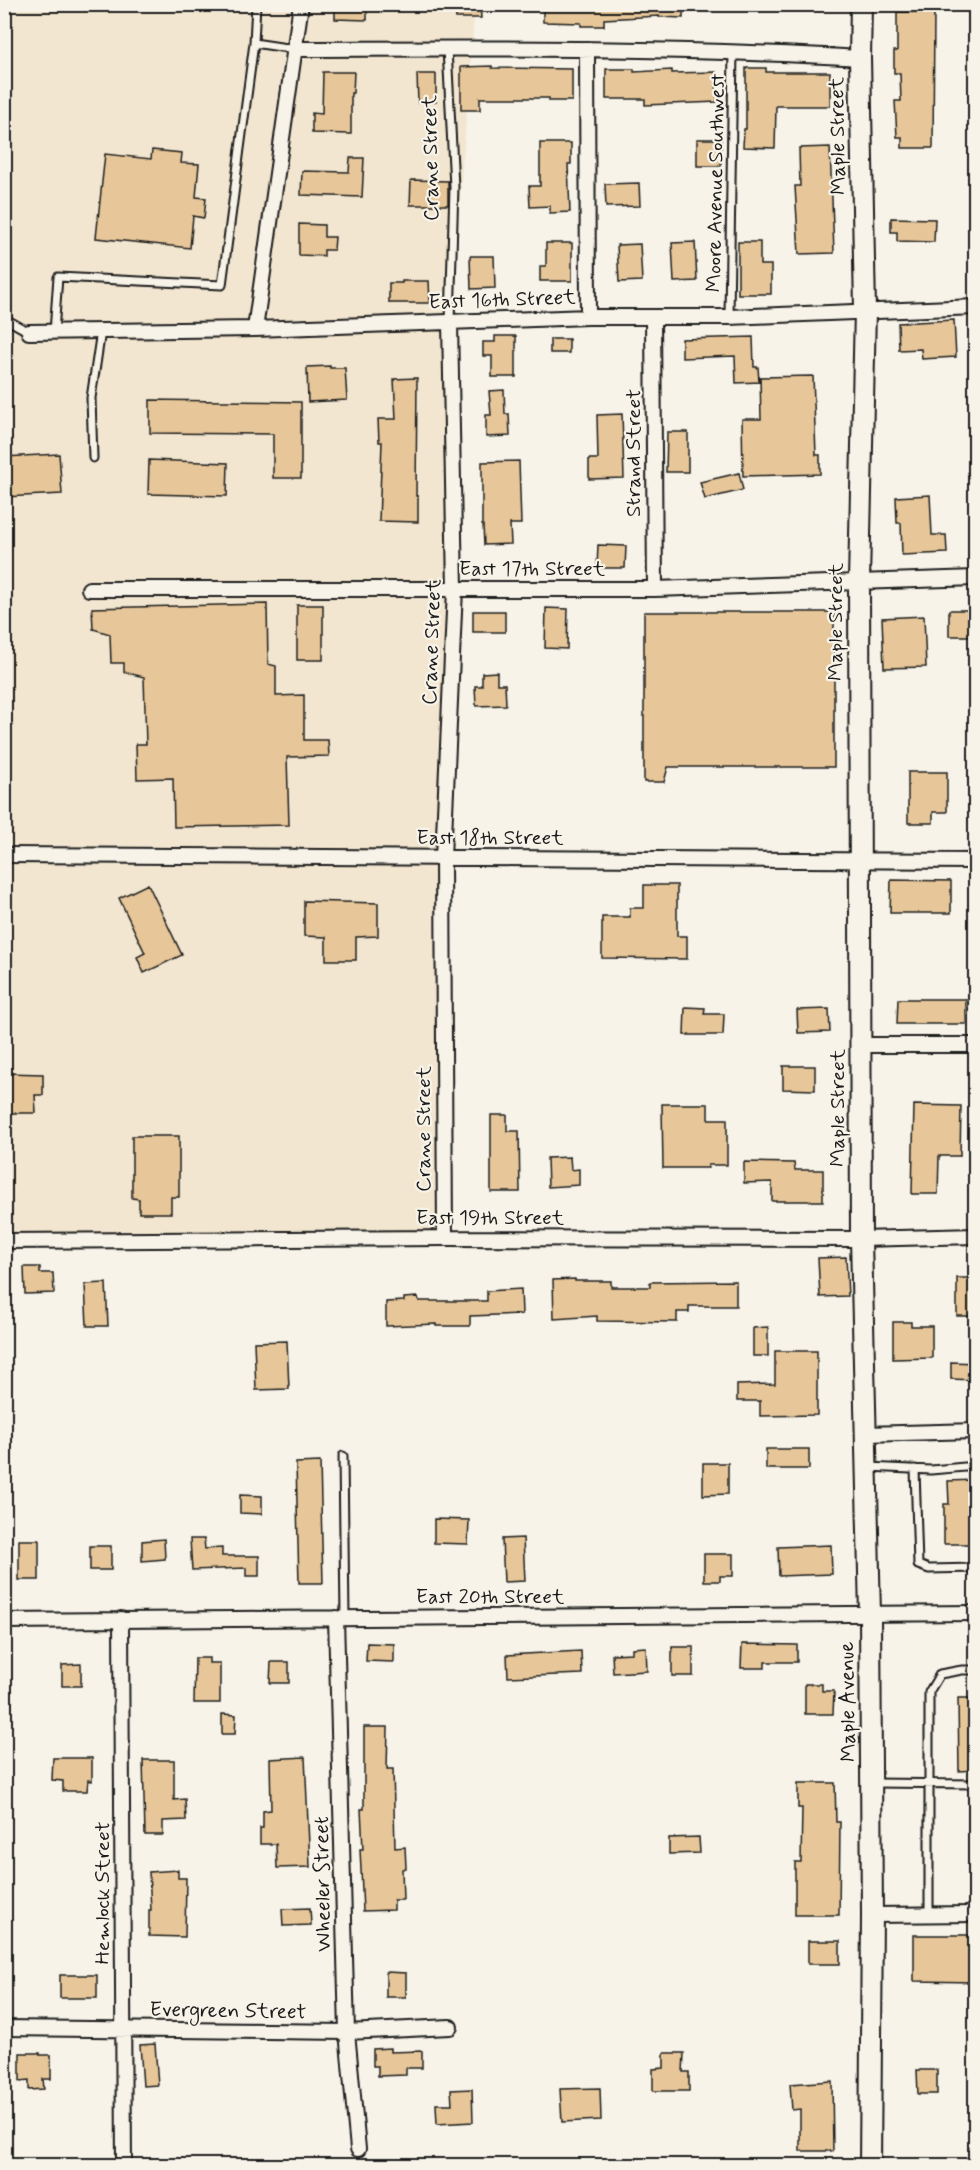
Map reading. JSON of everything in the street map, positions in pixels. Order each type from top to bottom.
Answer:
[{"type":"main road","name":"Maple Street","points":[[861,4],[865,310],[859,581],[861,1239]]},
{"type":"main road","name":"Maple Avenue","points":[[861,1239],[870,1614],[872,1915],[870,2166]]},
{"type":"street","points":[[255,329],[301,4]]},
{"type":"street","points":[[294,49],[733,51],[860,57]]},
{"type":"street","points":[[587,49],[588,317]]},
{"type":"street","name":"East 16th Street","points":[[30,332],[255,329],[588,317],[729,317],[975,307]]},
{"type":"street","name":"Strand Street","points":[[653,317],[654,589]]},
{"type":"street","name":"Crane Street","points":[[445,1238],[443,858],[455,589],[450,321]]},
{"type":"street","name":"East 17th Street","points":[[89,589],[654,589],[975,578]]},
{"type":"street","name":"East 18th Street","points":[[4,855],[975,861]]},
{"type":"street","points":[[861,1045],[975,1045]]},
{"type":"street","name":"East 19th Street","points":[[4,1240],[861,1239],[975,1236]]},
{"type":"street","points":[[865,1434],[975,1431]]},
{"type":"street","name":"East 20th Street","points":[[4,1621],[975,1613]]},
{"type":"street","name":"Wheeler Street","points":[[340,1618],[347,2032],[358,2148]]},
{"type":"street","name":"Hemlock Street","points":[[122,1619],[124,2166]]},
{"type":"street","points":[[872,1915],[975,1914]]},
{"type":"street","name":"Evergreen Street","points":[[4,2028],[347,2032],[450,2027]]},
{"type":"lane","points":[[54,332],[58,277],[222,285],[254,43],[256,4]]},
{"type":"lane","points":[[254,43],[294,49]]},
{"type":"lane","name":"Crane Street","points":[[447,48],[454,187],[450,321]]},
{"type":"lane","name":"Moore Avenue Southwest","points":[[729,317],[733,51]]},
{"type":"lane","points":[[4,318],[30,332]]},
{"type":"lane","points":[[93,458],[90,398],[101,331]]},
{"type":"lane","points":[[340,1618],[343,1456]]},
{"type":"lane","points":[[865,1467],[931,1470],[975,1466]]},
{"type":"lane","points":[[915,1469],[918,1565],[929,1569],[975,1568]]},
{"type":"lane","points":[[929,1915],[929,1692],[940,1674],[975,1670]]},
{"type":"lane","points":[[871,1783],[975,1784]]},
{"type":"shaded area","points":[[4,5],[475,5],[450,322],[443,858],[445,1238],[5,1242]]},
{"type":"building","points":[[335,4],[367,4],[367,20],[335,19]]},
{"type":"building","points":[[455,4],[480,4],[481,18],[456,18]]},
{"type":"building","points":[[543,4],[683,4],[683,18],[659,16],[604,19],[604,26],[581,26],[581,23],[543,22]]},
{"type":"building","points":[[897,12],[934,12],[933,148],[902,148],[902,137],[897,137],[895,101],[901,101],[900,73],[894,73],[894,51],[897,51]]},
{"type":"building","points":[[492,66],[492,68],[572,69],[572,101],[549,101],[549,98],[480,98],[480,110],[461,110],[461,67]]},
{"type":"building","points":[[746,68],[766,68],[766,72],[830,72],[830,106],[776,106],[775,148],[743,147],[744,129],[746,129]]},
{"type":"building","points":[[606,69],[634,69],[634,72],[672,70],[672,73],[716,72],[717,102],[645,105],[645,99],[606,99]]},
{"type":"building","points":[[323,72],[354,72],[353,93],[351,93],[351,134],[312,133],[312,113],[322,114]]},
{"type":"building","points":[[417,74],[436,74],[436,102],[418,103]]},
{"type":"building","points":[[697,139],[721,139],[721,166],[697,166]]},
{"type":"building","points":[[540,143],[571,143],[571,164],[568,164],[570,212],[550,213],[550,206],[530,207],[529,186],[540,186]]},
{"type":"building","points":[[830,147],[834,253],[799,254],[795,186],[800,186],[799,148]]},
{"type":"building","points":[[152,150],[182,153],[181,163],[199,164],[196,197],[206,198],[204,218],[193,216],[190,248],[96,238],[105,154],[151,159]]},
{"type":"building","points":[[350,158],[364,158],[362,197],[301,195],[302,171],[349,172]]},
{"type":"building","points":[[411,180],[448,181],[448,205],[410,205]]},
{"type":"building","points":[[639,183],[640,206],[606,207],[605,184]]},
{"type":"building","points":[[891,218],[935,219],[934,242],[897,241],[897,232],[891,232]]},
{"type":"building","points":[[299,224],[324,225],[324,237],[335,237],[334,250],[324,250],[324,256],[299,255]]},
{"type":"building","points":[[695,242],[697,281],[674,282],[672,243]]},
{"type":"building","points":[[738,242],[760,242],[760,265],[771,265],[771,294],[738,294]]},
{"type":"building","points":[[546,243],[572,243],[572,281],[540,281],[540,266],[546,266]]},
{"type":"building","points":[[640,244],[642,281],[619,282],[617,245]]},
{"type":"building","points":[[470,256],[494,256],[495,288],[471,289]]},
{"type":"building","points":[[402,281],[429,281],[430,303],[389,303],[389,283],[402,283]]},
{"type":"building","points":[[954,320],[956,357],[922,359],[921,349],[899,350],[898,323]]},
{"type":"building","points":[[495,336],[516,336],[516,377],[492,377],[492,356],[483,356],[483,342],[495,342]]},
{"type":"building","points":[[753,337],[754,367],[758,367],[759,382],[736,383],[735,356],[682,358],[682,339]]},
{"type":"building","points":[[550,339],[569,339],[569,353],[550,353]]},
{"type":"building","points":[[330,366],[330,368],[345,368],[347,400],[308,402],[307,367]]},
{"type":"building","points":[[813,376],[816,455],[820,455],[820,474],[743,476],[742,419],[761,419],[760,377]]},
{"type":"building","points":[[417,378],[416,496],[418,496],[418,522],[379,521],[382,442],[379,442],[378,419],[396,419],[394,379]]},
{"type":"building","points":[[504,390],[505,414],[509,414],[510,436],[486,437],[486,415],[491,415],[489,391]]},
{"type":"building","points":[[150,400],[301,402],[301,478],[273,478],[273,434],[150,433]]},
{"type":"building","points":[[622,414],[624,478],[589,479],[589,459],[598,459],[597,415]]},
{"type":"building","points":[[667,432],[688,432],[688,472],[666,472]]},
{"type":"building","points":[[59,454],[62,494],[4,497],[4,457]]},
{"type":"building","points":[[149,460],[228,463],[227,496],[148,494]]},
{"type":"building","points":[[519,461],[521,524],[510,524],[511,544],[484,545],[482,462]]},
{"type":"building","points":[[739,473],[743,490],[705,499],[700,482]]},
{"type":"building","points":[[930,495],[932,535],[946,535],[947,553],[902,555],[901,523],[897,523],[896,497]]},
{"type":"building","points":[[598,545],[626,546],[625,568],[597,568]]},
{"type":"building","points":[[267,604],[268,664],[276,666],[276,696],[304,695],[304,740],[328,740],[329,756],[287,757],[289,825],[174,827],[173,778],[137,779],[136,744],[146,744],[144,677],[124,672],[124,663],[111,663],[110,634],[93,629],[92,608]]},
{"type":"building","points":[[297,605],[323,605],[323,660],[297,660]]},
{"type":"building","points":[[546,608],[568,609],[567,649],[545,648]]},
{"type":"building","points":[[949,610],[972,610],[972,636],[949,636]]},
{"type":"building","points":[[473,611],[505,611],[505,632],[473,632]]},
{"type":"building","points":[[644,612],[834,612],[834,767],[668,767],[664,782],[644,782]]},
{"type":"building","points":[[924,616],[926,667],[884,668],[882,618]]},
{"type":"building","points":[[497,672],[497,684],[505,684],[506,705],[476,706],[475,686],[482,686],[482,673]]},
{"type":"building","points":[[908,772],[947,772],[947,812],[933,812],[933,823],[908,823]]},
{"type":"building","points":[[891,880],[951,881],[951,913],[890,913]]},
{"type":"building","points":[[148,884],[182,955],[144,973],[137,957],[145,953],[119,898]]},
{"type":"building","points":[[644,885],[677,885],[677,936],[687,936],[687,959],[602,958],[602,917],[630,917],[630,908],[644,908]]},
{"type":"building","points":[[304,901],[378,903],[378,936],[356,937],[356,960],[326,960],[326,937],[304,936]]},
{"type":"building","points":[[898,999],[966,999],[966,1024],[897,1024]]},
{"type":"building","points":[[685,1007],[705,1008],[704,1014],[724,1014],[723,1035],[684,1035]]},
{"type":"building","points":[[829,1009],[830,1032],[798,1033],[797,1010]]},
{"type":"building","points":[[783,1066],[815,1066],[815,1090],[783,1089]]},
{"type":"building","points":[[4,1073],[43,1074],[43,1095],[35,1095],[36,1113],[4,1113]]},
{"type":"building","points":[[662,1104],[708,1104],[708,1119],[727,1119],[727,1165],[708,1165],[708,1168],[663,1168]]},
{"type":"building","points":[[914,1105],[961,1106],[960,1156],[939,1156],[938,1194],[912,1194]]},
{"type":"building","points":[[491,1115],[507,1115],[507,1131],[519,1131],[520,1192],[491,1192]]},
{"type":"building","points":[[132,1136],[179,1136],[179,1197],[171,1197],[171,1213],[139,1213],[139,1199],[132,1198]]},
{"type":"building","points":[[570,1157],[571,1170],[579,1169],[579,1185],[548,1187],[547,1158]]},
{"type":"building","points":[[744,1162],[794,1163],[795,1170],[823,1170],[823,1201],[772,1201],[772,1182],[744,1183]]},
{"type":"building","points":[[846,1257],[848,1296],[820,1297],[818,1258]]},
{"type":"building","points":[[24,1267],[40,1267],[40,1273],[53,1273],[54,1293],[25,1294]]},
{"type":"building","points":[[957,1278],[975,1278],[975,1316],[957,1316]]},
{"type":"building","points":[[575,1279],[575,1281],[611,1281],[611,1287],[650,1287],[650,1282],[736,1281],[736,1306],[689,1306],[689,1312],[677,1312],[677,1322],[597,1321],[597,1316],[554,1319],[553,1280]]},
{"type":"building","points":[[106,1283],[108,1326],[87,1326],[85,1284]]},
{"type":"building","points":[[521,1289],[522,1314],[470,1316],[470,1326],[436,1326],[436,1324],[386,1326],[386,1302],[418,1297],[419,1301],[487,1301],[487,1291]]},
{"type":"building","points":[[893,1322],[911,1322],[911,1326],[932,1326],[932,1358],[893,1359]]},
{"type":"building","points":[[768,1327],[768,1356],[753,1356],[753,1328]]},
{"type":"building","points":[[287,1341],[289,1389],[256,1390],[254,1342]]},
{"type":"building","points":[[775,1351],[817,1351],[817,1415],[760,1416],[760,1401],[737,1401],[737,1385],[775,1384]]},
{"type":"building","points":[[951,1362],[975,1363],[975,1380],[951,1379]]},
{"type":"building","points":[[766,1449],[809,1449],[809,1469],[766,1469]]},
{"type":"building","points":[[320,1462],[323,1583],[299,1583],[296,1463]]},
{"type":"building","points":[[703,1463],[728,1463],[728,1494],[703,1495]]},
{"type":"building","points":[[975,1480],[975,1544],[944,1544],[944,1504],[949,1504],[948,1481]]},
{"type":"building","points":[[240,1495],[262,1496],[262,1514],[240,1513]]},
{"type":"building","points":[[434,1519],[469,1520],[468,1544],[434,1543]]},
{"type":"building","points":[[523,1538],[525,1581],[504,1582],[502,1539]]},
{"type":"building","points":[[164,1539],[165,1559],[142,1561],[142,1541]]},
{"type":"building","points":[[190,1539],[204,1539],[205,1549],[222,1548],[222,1556],[259,1556],[259,1576],[246,1576],[246,1568],[192,1570]]},
{"type":"building","points":[[19,1540],[39,1540],[39,1580],[19,1580]]},
{"type":"building","points":[[831,1545],[832,1574],[779,1576],[778,1547]]},
{"type":"building","points":[[90,1546],[111,1546],[111,1570],[90,1570]]},
{"type":"building","points":[[704,1554],[733,1554],[733,1576],[720,1576],[720,1581],[704,1581]]},
{"type":"building","points":[[367,1643],[394,1644],[394,1662],[366,1661]]},
{"type":"building","points":[[742,1644],[797,1645],[797,1662],[765,1662],[765,1668],[741,1668]]},
{"type":"building","points":[[646,1647],[647,1671],[613,1673],[612,1654],[632,1653],[632,1648]]},
{"type":"building","points":[[672,1647],[693,1647],[693,1676],[672,1676]]},
{"type":"building","points":[[581,1651],[582,1674],[508,1677],[507,1655]]},
{"type":"building","points":[[195,1658],[209,1658],[209,1663],[220,1663],[220,1703],[194,1703]]},
{"type":"building","points":[[271,1662],[289,1662],[289,1683],[270,1683]]},
{"type":"building","points":[[81,1664],[81,1686],[62,1686],[62,1665]]},
{"type":"building","points":[[805,1684],[822,1684],[822,1691],[834,1691],[833,1714],[805,1714]]},
{"type":"building","points":[[958,1698],[975,1698],[975,1770],[959,1771]]},
{"type":"building","points":[[222,1714],[236,1715],[235,1734],[222,1734]]},
{"type":"building","points":[[364,1727],[388,1727],[387,1769],[393,1769],[395,1848],[405,1847],[406,1868],[402,1869],[403,1900],[394,1900],[394,1910],[363,1911],[360,1849],[363,1849],[361,1809],[364,1809]]},
{"type":"building","points":[[305,1757],[310,1867],[277,1868],[276,1844],[260,1844],[263,1811],[271,1810],[270,1759]]},
{"type":"building","points":[[53,1758],[92,1758],[92,1781],[88,1780],[87,1791],[63,1791],[63,1781],[52,1780]]},
{"type":"building","points":[[143,1760],[174,1760],[174,1800],[185,1799],[186,1820],[163,1821],[163,1835],[145,1835]]},
{"type":"building","points":[[798,1783],[835,1783],[836,1822],[840,1822],[839,1915],[795,1915],[795,1862],[801,1862],[802,1808],[798,1808]]},
{"type":"building","points":[[699,1837],[700,1853],[669,1854],[669,1838]]},
{"type":"building","points":[[178,1870],[178,1878],[186,1878],[185,1937],[149,1936],[149,1910],[151,1910],[149,1872]]},
{"type":"building","points":[[310,1908],[311,1925],[283,1926],[282,1909]]},
{"type":"building","points":[[914,1935],[975,1935],[975,1982],[914,1981]]},
{"type":"building","points":[[808,1941],[840,1941],[840,1964],[808,1964]]},
{"type":"building","points":[[386,1972],[406,1973],[406,1997],[386,1997]]},
{"type":"building","points":[[60,1975],[97,1975],[97,1998],[60,1998]]},
{"type":"building","points":[[155,2044],[158,2085],[143,2086],[140,2045]]},
{"type":"building","points":[[390,2048],[390,2052],[422,2051],[422,2068],[406,2068],[406,2075],[378,2076],[378,2066],[373,2066],[373,2049]]},
{"type":"building","points":[[20,2053],[51,2055],[51,2079],[43,2079],[44,2089],[29,2090],[29,2080],[20,2081]]},
{"type":"building","points":[[664,2053],[684,2053],[683,2072],[689,2072],[689,2091],[653,2091],[653,2069],[664,2068]]},
{"type":"building","points":[[917,2070],[937,2070],[937,2094],[918,2094]]},
{"type":"building","points":[[832,2081],[833,2151],[800,2151],[800,2109],[792,2110],[790,2084]]},
{"type":"building","points":[[600,2088],[601,2120],[562,2122],[560,2089]]},
{"type":"building","points":[[472,2089],[473,2122],[437,2124],[436,2104],[452,2104],[451,2090]]}]
